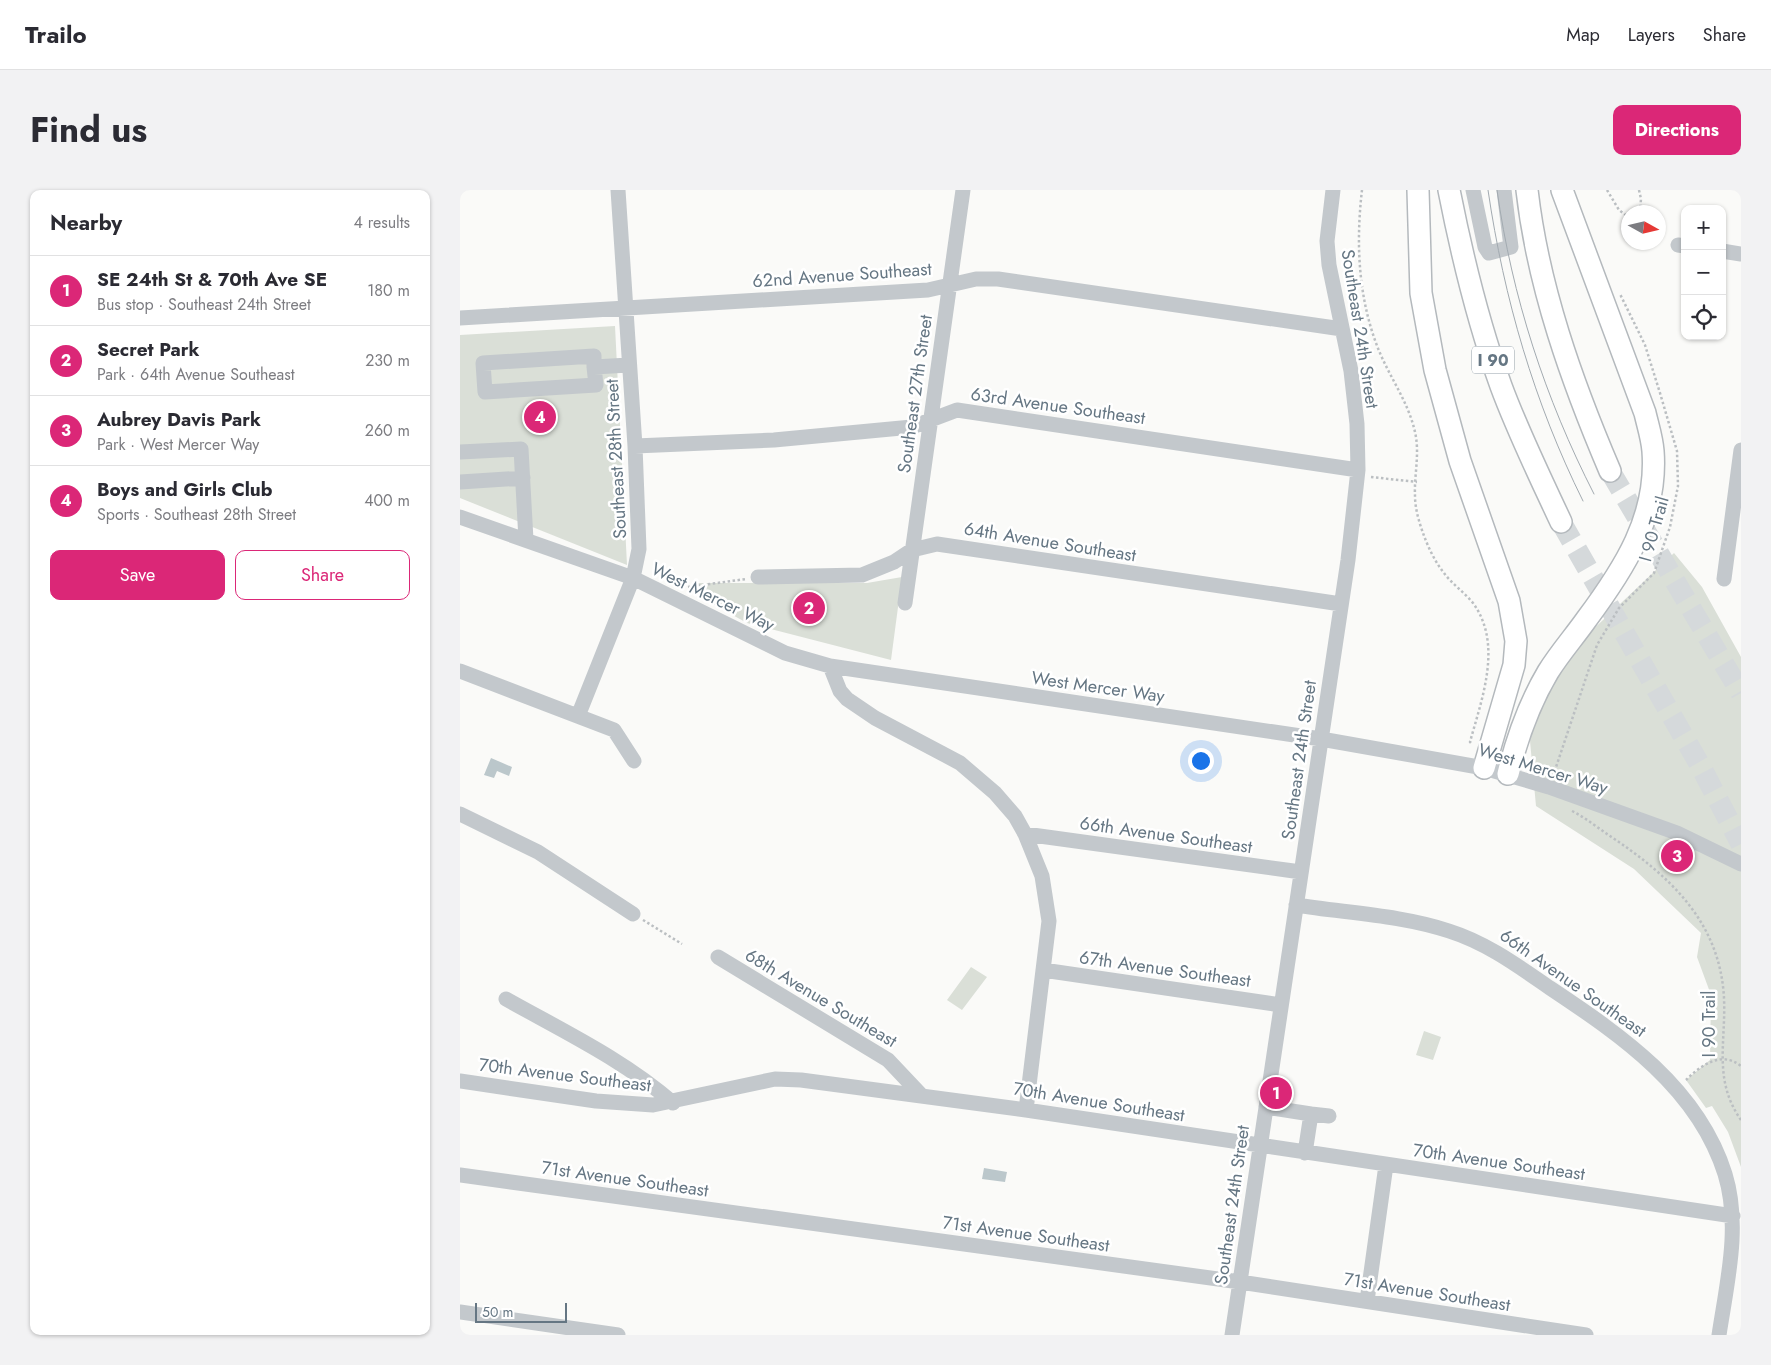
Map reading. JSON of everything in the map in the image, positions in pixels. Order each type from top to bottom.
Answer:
[{"type":"highway","points":[[1418,190],[1421,293],[1435,370],[1460,461],[1509,601],[1516,641],[1514,664],[1484,768]]},
{"type":"highway","name":"I 90","points":[[1449,190],[1463,261],[1501,385],[1529,454],[1561,522]]},
{"type":"highway","points":[[1527,190],[1544,283],[1558,334],[1590,426],[1610,471]]},
{"type":"highway","points":[[1508,774],[1518,736],[1549,671],[1616,579],[1634,546],[1649,508],[1652,483],[1653,450],[1645,414],[1562,190]]},
{"type":"street","name":"Southeast 28th Street","points":[[578,716],[633,578],[639,549],[630,364],[618,190]]},
{"type":"street","name":"Southeast 27th Street","points":[[905,603],[963,190]]},
{"type":"street","name":"Southeast 24th Street","points":[[1232,1335],[1341,604],[1358,472],[1357,424],[1351,371],[1329,265],[1327,241],[1332,190]]},
{"type":"street","points":[[1472,190],[1485,247],[1489,253],[1511,247],[1504,190]]},
{"type":"street","points":[[1726,252],[1741,254]]},
{"type":"street","name":"62nd Avenue Southeast","points":[[460,318],[928,290],[976,278],[998,278],[1342,329]]},
{"type":"street","points":[[594,356],[594,367],[596,384],[486,392],[484,363],[594,356]]},
{"type":"street","points":[[594,367],[630,364]]},
{"type":"street","name":"63rd Avenue Southeast","points":[[634,446],[774,440],[912,427],[957,410],[1358,472]]},
{"type":"street","points":[[460,452],[521,448],[526,540]]},
{"type":"street","points":[[1724,579],[1741,450]]},
{"type":"street","points":[[460,482],[522,478]]},
{"type":"street","name":"West Mercer Way","points":[[460,517],[633,578],[785,653],[830,666],[1321,739],[1484,768],[1508,774],[1677,832],[1741,864]]},
{"type":"street","name":"64th Avenue Southeast","points":[[758,577],[862,575],[894,562],[912,550],[937,544],[1341,604]]},
{"type":"street","points":[[830,666],[840,691],[847,699],[875,718],[967,768],[995,793],[1014,816],[1025,834],[1042,876],[1049,920],[1026,1110]]},
{"type":"street","points":[[460,671],[614,730],[634,761]]},
{"type":"street","points":[[460,814],[538,852],[633,914]]},
{"type":"street","name":"66th Avenue Southeast","points":[[1025,834],[1301,872]]},
{"type":"street","name":"66th Avenue Southeast","points":[[1296,905],[1430,925],[1476,940],[1600,1022],[1643,1055],[1677,1089],[1699,1117],[1726,1175],[1734,1228],[1719,1335]]},
{"type":"street","name":"68th Avenue Southeast","points":[[718,958],[888,1060],[922,1096]]},
{"type":"street","name":"67th Avenue Southeast","points":[[1043,970],[1281,1004]]},
{"type":"street","points":[[506,999],[603,1054],[653,1085],[673,1103]]},
{"type":"street","name":"70th Avenue Southeast","points":[[460,1081],[596,1101],[653,1105],[673,1103],[775,1079],[801,1080],[1026,1110],[1733,1216]]},
{"type":"street","points":[[1266,1108],[1329,1116]]},
{"type":"street","points":[[1305,1153],[1311,1114]]},
{"type":"street","points":[[1367,1302],[1386,1165]]},
{"type":"street","name":"71st Avenue Southeast","points":[[460,1175],[1240,1282],[1586,1335]]},
{"type":"street","points":[[460,1312],[618,1335]]},
{"type":"path","points":[[1362,190],[1359,265],[1362,290],[1376,343],[1409,409],[1418,448],[1415,496],[1418,514],[1434,557],[1443,573],[1473,604],[1484,625],[1489,660],[1486,684],[1470,742],[1472,744]]},
{"type":"path","points":[[1607,190],[1621,211]]},
{"type":"path","points":[[1639,190],[1641,205]]},
{"type":"path","name":"I 90 Trail","points":[[1553,776],[1597,645],[1619,608],[1654,573],[1670,527],[1678,486],[1677,451],[1645,344],[1618,291]]},
{"type":"path","points":[[1358,472],[1416,482]]},
{"type":"path","points":[[688,587],[758,577]]},
{"type":"path","name":"I 90 Trail","points":[[1569,809],[1584,816],[1641,857],[1667,879],[1698,916],[1715,952],[1723,986],[1722,1060],[1724,1086],[1741,1120]]},
{"type":"path","points":[[633,914],[682,944]]},
{"type":"path","points":[[1677,1089],[1710,1060],[1722,1060],[1741,1066]]},
{"type":"shaded area","points":[[615,326],[627,565],[460,498],[460,335]]},
{"type":"shaded area","points":[[1674,553],[1702,587],[1741,657],[1741,1167],[1728,1132],[1712,1106],[1706,1108],[1686,1080],[1710,1060],[1711,995],[1697,957],[1701,933],[1634,869],[1536,806],[1529,730],[1540,701],[1585,637]]},
{"type":"shaded area","points":[[902,577],[891,660],[747,623],[693,593],[695,583],[867,583]]},
{"type":"shaded area","points":[[491,758],[512,767],[509,776],[497,771],[494,778],[484,775]]},
{"type":"shaded area","points":[[971,967],[987,977],[962,1010],[947,1000]]},
{"type":"shaded area","points":[[1424,1031],[1441,1037],[1433,1060],[1416,1055]]},
{"type":"shaded area","points":[[984,1168],[1007,1172],[1005,1182],[982,1179]]},
{"type":"tunnel","points":[[1610,471],[1741,693]]},
{"type":"tunnel","points":[[1561,522],[1701,767],[1741,844]]},
{"type":"tram line","points":[[1488,190],[1503,271],[1523,349],[1550,426],[1583,501]]},
{"type":"tram line","points":[[1497,190],[1503,230],[1521,308],[1533,346],[1560,421],[1594,494]]},
{"type":"place","name":"Boys and Girls Club","points":[[540,417]]},
{"type":"place","name":"Secret Park","points":[[809,608]]},
{"type":"place","name":"Aubrey Davis Park","points":[[1677,856]]},
{"type":"place","name":"SE 24th St & 70th Ave SE","points":[[1276,1093]]}]
